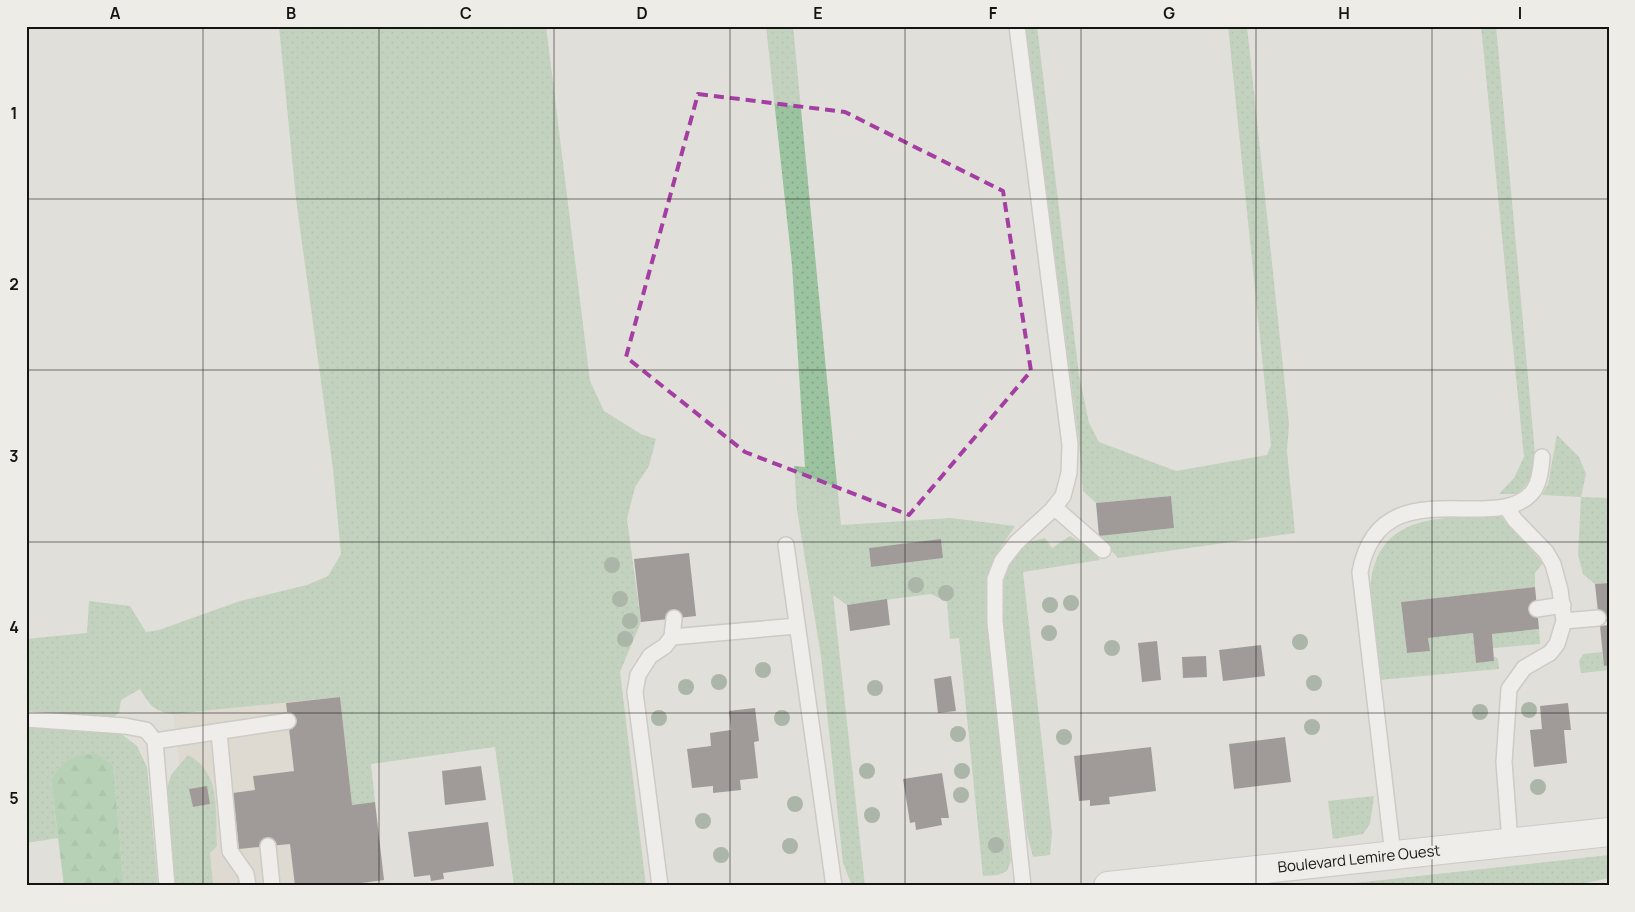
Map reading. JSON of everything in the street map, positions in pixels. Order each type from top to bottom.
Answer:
[{"type":"main road","name":"Boulevard Lemire Ouest","points":[[1108,886],[1609,832]]},
{"type":"lane","points":[[1017,26],[1070,445],[1069,473],[1063,496],[1016,542],[1002,561],[995,579],[995,622],[1022,886]]},
{"type":"lane","points":[[1393,855],[1360,572],[1363,554],[1370,539],[1388,524],[1406,514],[1430,508],[1507,508],[1524,500],[1534,490],[1540,473],[1542,457]]},
{"type":"lane","points":[[1054,506],[1102,550]]},
{"type":"lane","points":[[1507,508],[1546,552],[1553,564],[1563,605],[1564,621],[1558,642],[1550,653],[1524,668],[1509,689],[1504,762],[1510,842]]},
{"type":"lane","points":[[786,545],[834,886]]},
{"type":"lane","points":[[1537,609],[1563,605]]},
{"type":"lane","points":[[660,886],[635,692],[638,675],[650,656],[665,646],[672,637],[674,618]]},
{"type":"lane","points":[[1564,621],[1598,618]]},
{"type":"lane","points":[[672,637],[797,626]]},
{"type":"lane","points":[[26,719],[125,726],[146,730],[155,741],[167,886]]},
{"type":"lane","points":[[155,741],[288,721]]},
{"type":"lane","points":[[219,732],[230,851],[246,874],[248,886]]},
{"type":"lane","points":[[268,846],[272,886]]},
{"type":"highlighted area","points":[[698,94],[845,112],[1003,191],[1031,371],[909,515],[745,452],[626,357]]},
{"type":"shaded area","points":[[361,694],[385,886],[195,886],[173,714]]},
{"type":"green space","points":[[279,26],[546,26],[590,381],[604,411],[641,434],[656,439],[649,466],[635,487],[627,519],[641,622],[620,672],[646,886],[514,886],[495,747],[371,764],[375,802],[352,805],[340,697],[173,714],[161,711],[153,706],[140,689],[121,700],[119,713],[114,716],[26,713],[26,639],[87,633],[89,601],[130,606],[146,632],[159,630],[240,601],[307,585],[328,576],[341,554],[333,469],[296,199]]},
{"type":"green space","points":[[766,26],[793,26],[841,525],[951,518],[1015,526],[996,556],[988,584],[986,609],[1011,861],[1007,871],[998,875],[983,876],[959,638],[950,639],[947,602],[931,594],[847,605],[833,595],[865,886],[852,886],[843,863],[821,656],[797,510],[794,466],[805,467],[792,265]],"holes":[[[941,540],[943,558],[871,567],[869,548]]]},
{"type":"green space","points":[[1025,26],[1037,26],[1079,375],[1089,423],[1099,442],[1176,471],[1267,455],[1271,445],[1228,26],[1247,26],[1289,424],[1287,451],[1295,533],[1118,558],[1099,536],[1174,528],[1171,496],[1096,503],[1083,491],[1079,442]]},
{"type":"green space","points":[[1481,26],[1496,26],[1535,454],[1531,476],[1526,485],[1517,494],[1499,494],[1514,478],[1524,457]]},
{"type":"green space","points":[[1557,435],[1579,457],[1586,474],[1581,497],[1542,495],[1548,484]]},
{"type":"green space","points":[[1581,497],[1609,498],[1609,583],[1595,584],[1583,574],[1578,555]]},
{"type":"green space","points":[[1499,514],[1543,563],[1535,573],[1535,587],[1401,602],[1407,653],[1430,651],[1428,638],[1473,633],[1476,663],[1494,661],[1494,656],[1498,659],[1499,669],[1379,680],[1372,636],[1370,589],[1374,567],[1382,548],[1397,533],[1419,523],[1448,518]]},
{"type":"green space","points":[[1070,536],[1089,548],[1100,560],[1023,572],[1052,833],[1050,855],[1033,857],[1027,834],[1004,631],[1002,585],[1010,560],[1025,543],[1045,538],[1052,548]]},
{"type":"green space","points":[[1539,629],[1540,644],[1493,648],[1492,634]]},
{"type":"green space","points":[[1602,652],[1604,665],[1609,665],[1609,670],[1581,673],[1579,661],[1583,654]]},
{"type":"green space","points":[[26,725],[119,732],[137,746],[147,767],[158,886],[124,886],[113,766],[51,780],[58,838],[26,843]]},
{"type":"green space","points":[[97,754],[113,766],[124,886],[64,886],[51,780],[60,767],[75,757]]},
{"type":"green space","points":[[188,755],[199,762],[207,772],[212,783],[216,808],[217,846],[210,853],[213,886],[174,886],[166,791],[171,775]],"holes":[[[190,789],[210,804],[193,807]]]},
{"type":"green space","points":[[1374,796],[1370,824],[1363,834],[1333,839],[1328,801]]},
{"type":"green space","points":[[1609,855],[1609,878],[1572,886],[1328,886]]},
{"type":"building","points":[[1171,496],[1174,528],[1099,536],[1096,503]]},
{"type":"building","points":[[941,539],[943,558],[871,567],[869,548]]},
{"type":"building","points":[[689,553],[696,616],[641,622],[634,559]]},
{"type":"building","points":[[1609,583],[1609,621],[1599,622],[1595,584]]},
{"type":"building","points":[[1535,587],[1539,629],[1492,634],[1494,661],[1476,663],[1473,633],[1428,638],[1430,651],[1407,653],[1401,602]]},
{"type":"building","points":[[887,599],[890,625],[850,631],[847,605]]},
{"type":"building","points":[[1609,625],[1609,665],[1604,666],[1600,626]]},
{"type":"building","points":[[1157,641],[1161,680],[1142,682],[1138,643]]},
{"type":"building","points":[[1261,645],[1265,676],[1223,681],[1219,650]]},
{"type":"building","points":[[1206,656],[1207,677],[1183,678],[1182,657]]},
{"type":"building","points":[[951,676],[956,711],[938,713],[934,679]]},
{"type":"building","points":[[340,697],[352,805],[375,802],[384,880],[339,886],[295,886],[290,844],[239,849],[233,793],[255,790],[253,776],[294,771],[286,703]]},
{"type":"building","points":[[1568,703],[1571,730],[1564,730],[1567,763],[1534,767],[1530,730],[1542,729],[1540,706]]},
{"type":"building","points":[[755,708],[759,741],[754,742],[758,778],[740,780],[741,790],[713,793],[713,786],[692,788],[687,749],[711,746],[710,733],[731,730],[729,711]]},
{"type":"building","points":[[1285,737],[1291,782],[1234,789],[1229,744]]},
{"type":"building","points":[[1151,747],[1156,791],[1109,797],[1110,804],[1090,806],[1090,800],[1079,801],[1074,756]]},
{"type":"building","points":[[481,766],[486,800],[445,805],[442,771]]},
{"type":"building","points":[[942,773],[949,818],[941,818],[942,825],[916,830],[915,822],[910,823],[903,779]]},
{"type":"building","points":[[207,786],[210,804],[193,807],[189,789]]},
{"type":"building","points":[[488,822],[494,866],[443,873],[444,879],[431,881],[430,875],[414,877],[408,832]]}]
